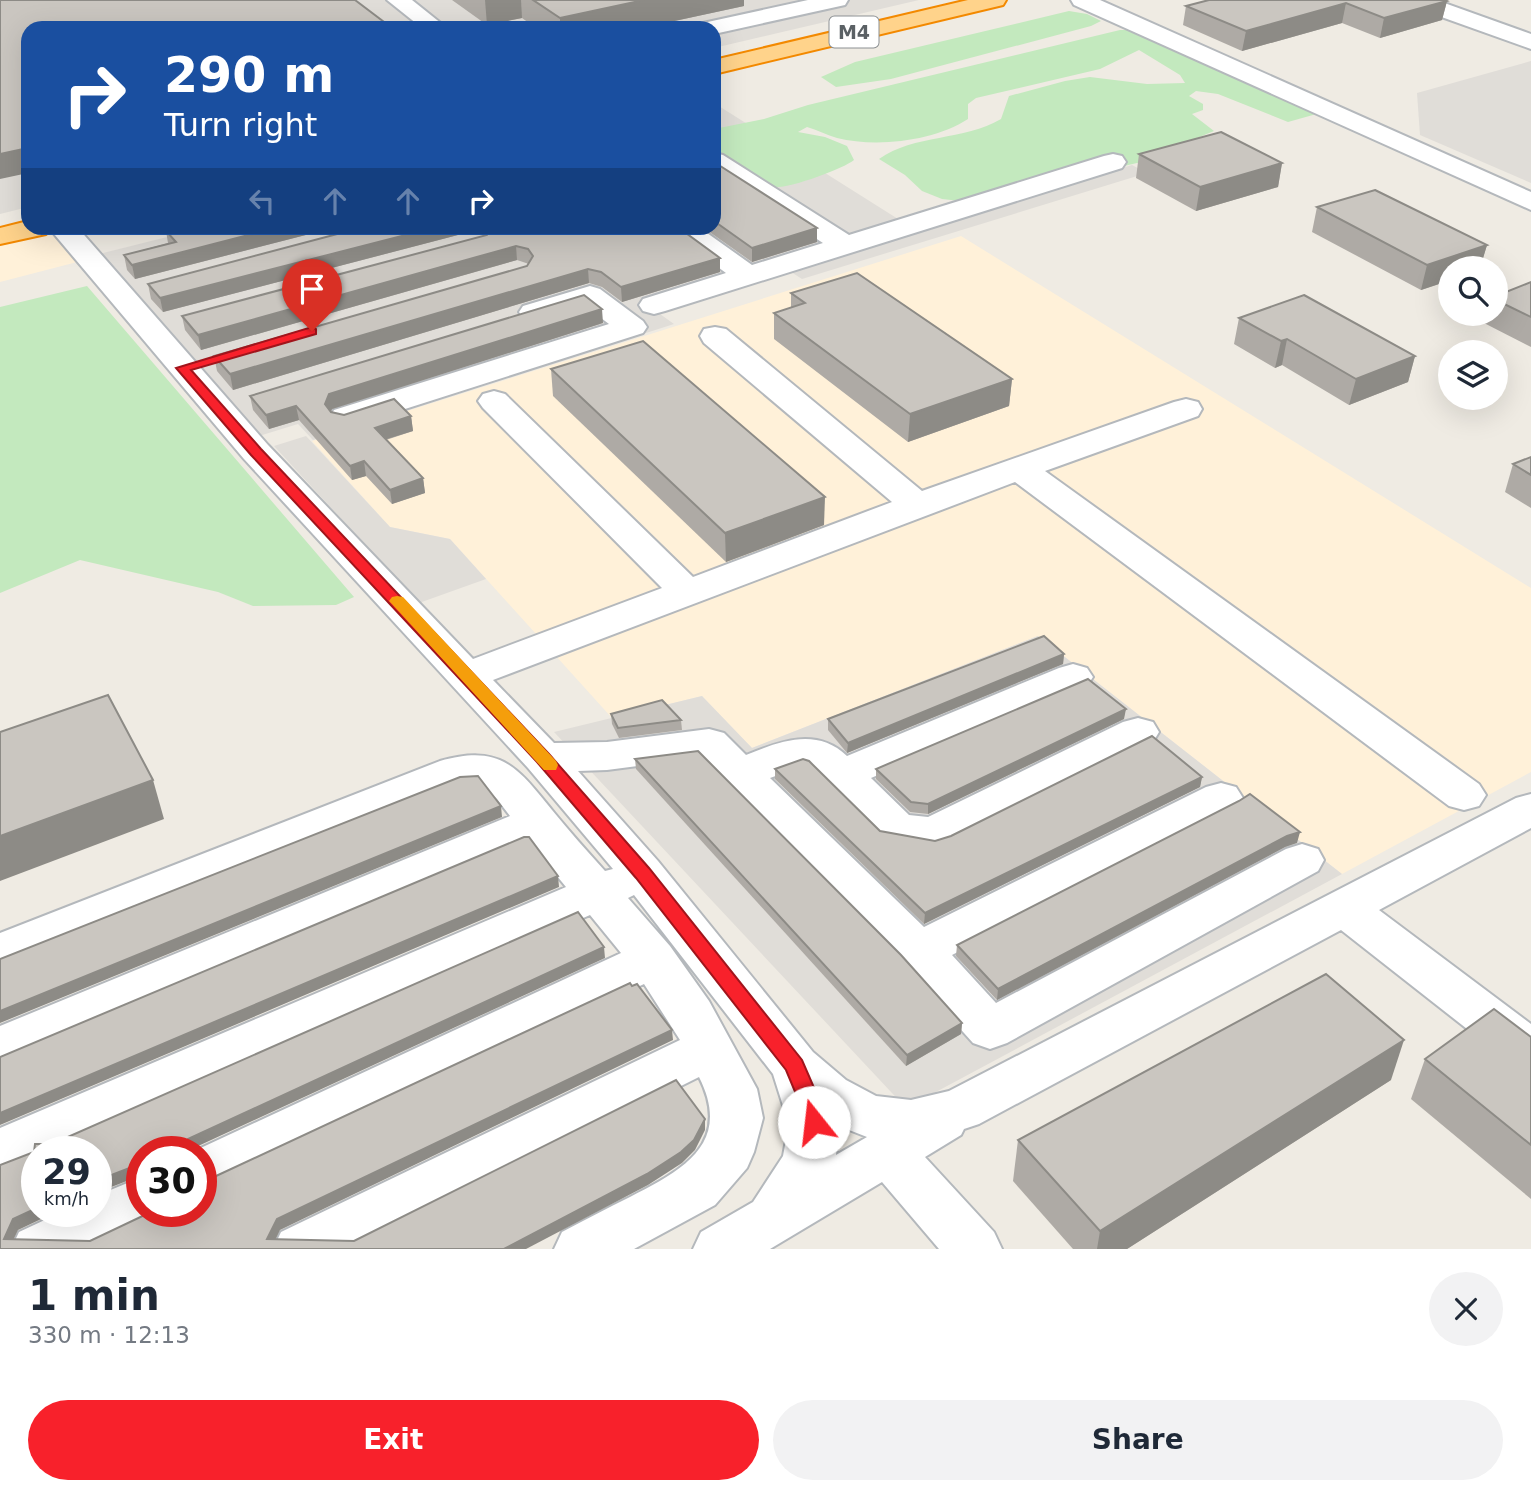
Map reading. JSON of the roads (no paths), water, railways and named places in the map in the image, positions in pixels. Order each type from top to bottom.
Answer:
[{"type":"highway","name":"M4","points":[[721,65],[995,0]]},
{"type":"highway","points":[[0,236],[21,231]]},
{"type":"street","points":[[398,0],[426,21]]},
{"type":"street","points":[[1082,0],[1531,202]]},
{"type":"street","points":[[1425,3],[1455,0]]},
{"type":"street","points":[[721,26],[827,3],[865,30]]},
{"type":"street","points":[[1425,3],[1531,42]]},
{"type":"street","points":[[654,305],[1112,162]]},
{"type":"street","points":[[721,166],[846,246]]},
{"type":"street","points":[[70,235],[148,308],[543,758],[642,873],[794,1066],[828,1095],[867,1116],[911,1122],[961,1109]]},
{"type":"street","points":[[692,235],[748,276]]},
{"type":"street","points":[[346,417],[632,327],[590,295],[510,319]]},
{"type":"street","points":[[715,336],[917,505]]},
{"type":"street","points":[[494,401],[686,591]]},
{"type":"street","points":[[468,675],[917,505],[1186,409]]},
{"type":"street","points":[[1019,468],[1464,795]]},
{"type":"street","points":[[842,774],[1073,677]]},
{"type":"street","points":[[740,774],[776,759],[807,751],[825,759],[897,830],[933,832],[1138,733]]},
{"type":"street","points":[[543,758],[607,755],[709,743],[919,951],[990,1029],[1301,860]]},
{"type":"street","points":[[0,952],[455,771],[476,767],[497,773],[653,959],[692,1015],[731,1089],[737,1118],[728,1152],[696,1189],[582,1249]]},
{"type":"street","points":[[919,951],[1221,797]]},
{"type":"street","points":[[721,1249],[961,1109],[1531,809]]},
{"type":"street","points":[[0,1047],[537,822]]},
{"type":"street","points":[[0,1152],[642,873]]},
{"type":"street","points":[[1344,908],[1531,1051]]},
{"type":"street","points":[[217,1164],[653,959]]},
{"type":"street","points":[[301,1249],[710,1048]]},
{"type":"street","points":[[768,1223],[805,1168],[816,1138],[811,1106],[794,1066]]},
{"type":"street","points":[[888,1152],[974,1249]]},
{"type":"street","points":[[39,1249],[126,1208]]}]
